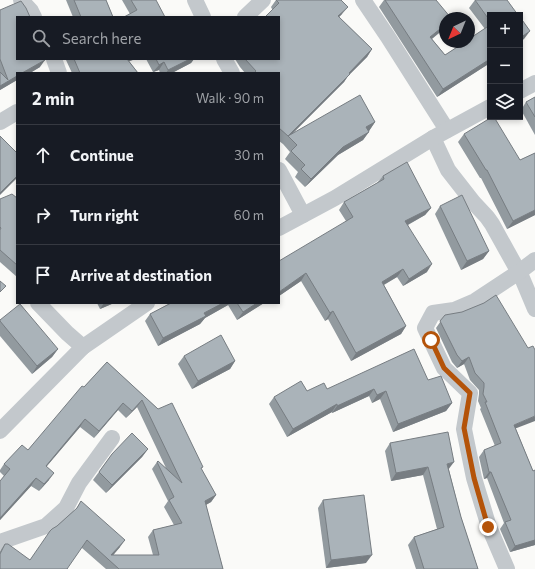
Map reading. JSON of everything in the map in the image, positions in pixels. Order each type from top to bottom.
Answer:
[{"type":"street","points":[[21,0],[34,16]]},
{"type":"street","points":[[195,0],[203,16]]},
{"type":"street","points":[[246,16],[263,0]]},
{"type":"street","points":[[363,0],[447,130]]},
{"type":"street","points":[[54,60],[59,72]]},
{"type":"street","points":[[225,60],[231,72]]},
{"type":"street","points":[[523,89],[535,83]]},
{"type":"street","points":[[280,227],[335,198],[433,138],[487,109]]},
{"type":"street","points":[[0,122],[16,113]]},
{"type":"street","points":[[433,138],[448,170],[492,224],[519,272],[535,309]]},
{"type":"street","points":[[280,172],[303,214]]},
{"type":"street","points":[[507,569],[488,527],[474,478],[464,428],[470,393],[444,368],[425,328],[433,313],[454,310],[475,301],[535,260]]},
{"type":"street","points":[[39,304],[83,347]]},
{"type":"street","points":[[0,431],[83,347],[146,304]]},
{"type":"street","points":[[0,542],[46,526],[66,508],[79,483],[112,438]]},
{"type":"building","points":[[74,0],[106,0],[113,16],[81,16]]},
{"type":"building","points":[[131,0],[156,0],[164,16],[126,16],[137,10]]},
{"type":"building","points":[[276,0],[341,0],[348,7],[338,16],[372,49],[349,73],[350,74],[288,136],[280,129],[280,72],[255,72],[256,71],[246,60],[280,60],[280,16],[266,16],[279,3]]},
{"type":"building","points":[[385,0],[436,0],[446,12],[439,12],[439,30],[430,37],[445,55],[456,48],[475,48],[475,35],[487,27],[487,61],[443,89]]},
{"type":"building","points":[[475,0],[507,0],[516,12],[487,12],[487,17]]},
{"type":"building","points":[[21,1],[30,16],[16,16],[16,60],[45,60],[24,72],[16,72],[16,77],[0,86],[0,72],[8,80],[0,59],[0,10]]},
{"type":"building","points":[[523,21],[530,31],[523,36]]},
{"type":"building","points":[[74,60],[128,60],[137,72],[80,72]]},
{"type":"building","points":[[156,60],[188,60],[168,70],[164,62],[159,65]]},
{"type":"building","points":[[360,95],[375,122],[366,127],[369,132],[343,147],[311,179],[301,169],[305,165],[291,151],[297,145],[288,136]]},
{"type":"building","points":[[535,97],[535,117],[526,102]]},
{"type":"building","points":[[487,120],[496,120],[520,160],[535,153],[535,210],[513,221],[487,170],[464,134]]},
{"type":"building","points":[[0,136],[16,152],[16,177],[0,193]]},
{"type":"building","points":[[407,162],[431,208],[405,221],[432,264],[409,279],[403,269],[382,282],[406,326],[356,353],[333,311],[330,313],[306,273],[280,291],[280,260],[353,217],[344,202],[384,179],[383,176]]},
{"type":"building","points":[[12,194],[16,197],[16,264],[0,250],[0,199]]},
{"type":"building","points":[[462,195],[489,251],[467,261],[440,206]]},
{"type":"building","points":[[0,281],[6,286],[0,292]]},
{"type":"building","points":[[496,295],[528,348],[533,346],[535,350],[535,416],[514,425],[533,471],[535,470],[535,540],[515,546],[505,522],[511,520],[491,472],[489,472],[484,450],[501,443],[485,402],[487,402],[483,394],[484,383],[475,373],[469,357],[462,361],[457,355],[440,321],[445,315],[462,312],[484,303]]},
{"type":"building","points":[[20,304],[58,349],[37,366],[0,321]]},
{"type":"building","points":[[169,304],[221,304],[204,313],[206,316],[163,338],[150,314]]},
{"type":"building","points":[[238,304],[255,304],[243,312]]},
{"type":"building","points":[[221,335],[235,361],[198,381],[184,356]]},
{"type":"building","points":[[414,349],[428,380],[441,376],[452,403],[398,424],[386,391],[377,395],[374,389],[337,406],[337,404],[293,429],[274,397],[301,381],[307,391],[324,383],[327,389]]},
{"type":"building","points":[[107,362],[158,409],[172,403],[203,467],[201,468],[216,495],[205,501],[223,569],[119,569],[87,540],[67,569],[0,569],[0,554],[5,544],[8,544],[30,560],[50,531],[77,508],[81,501],[125,540],[111,555],[159,555],[153,530],[182,523],[169,500],[174,497],[157,462],[158,461],[182,483],[142,400],[132,411],[123,403],[99,431],[85,419],[46,466],[54,473],[44,484],[36,478],[0,518],[0,481],[10,469],[4,464],[22,445],[28,450],[82,386],[84,387]]},
{"type":"building","points":[[448,432],[454,462],[447,464],[461,517],[478,569],[424,569],[414,537],[444,527],[428,467],[396,473],[390,443]]},
{"type":"building","points":[[132,433],[148,449],[112,485],[99,472],[112,454]]},
{"type":"building","points":[[364,495],[372,555],[331,560],[323,500]]},
{"type":"route","points":[[431,340],[444,368],[470,393],[464,428],[474,478],[488,527]]}]
